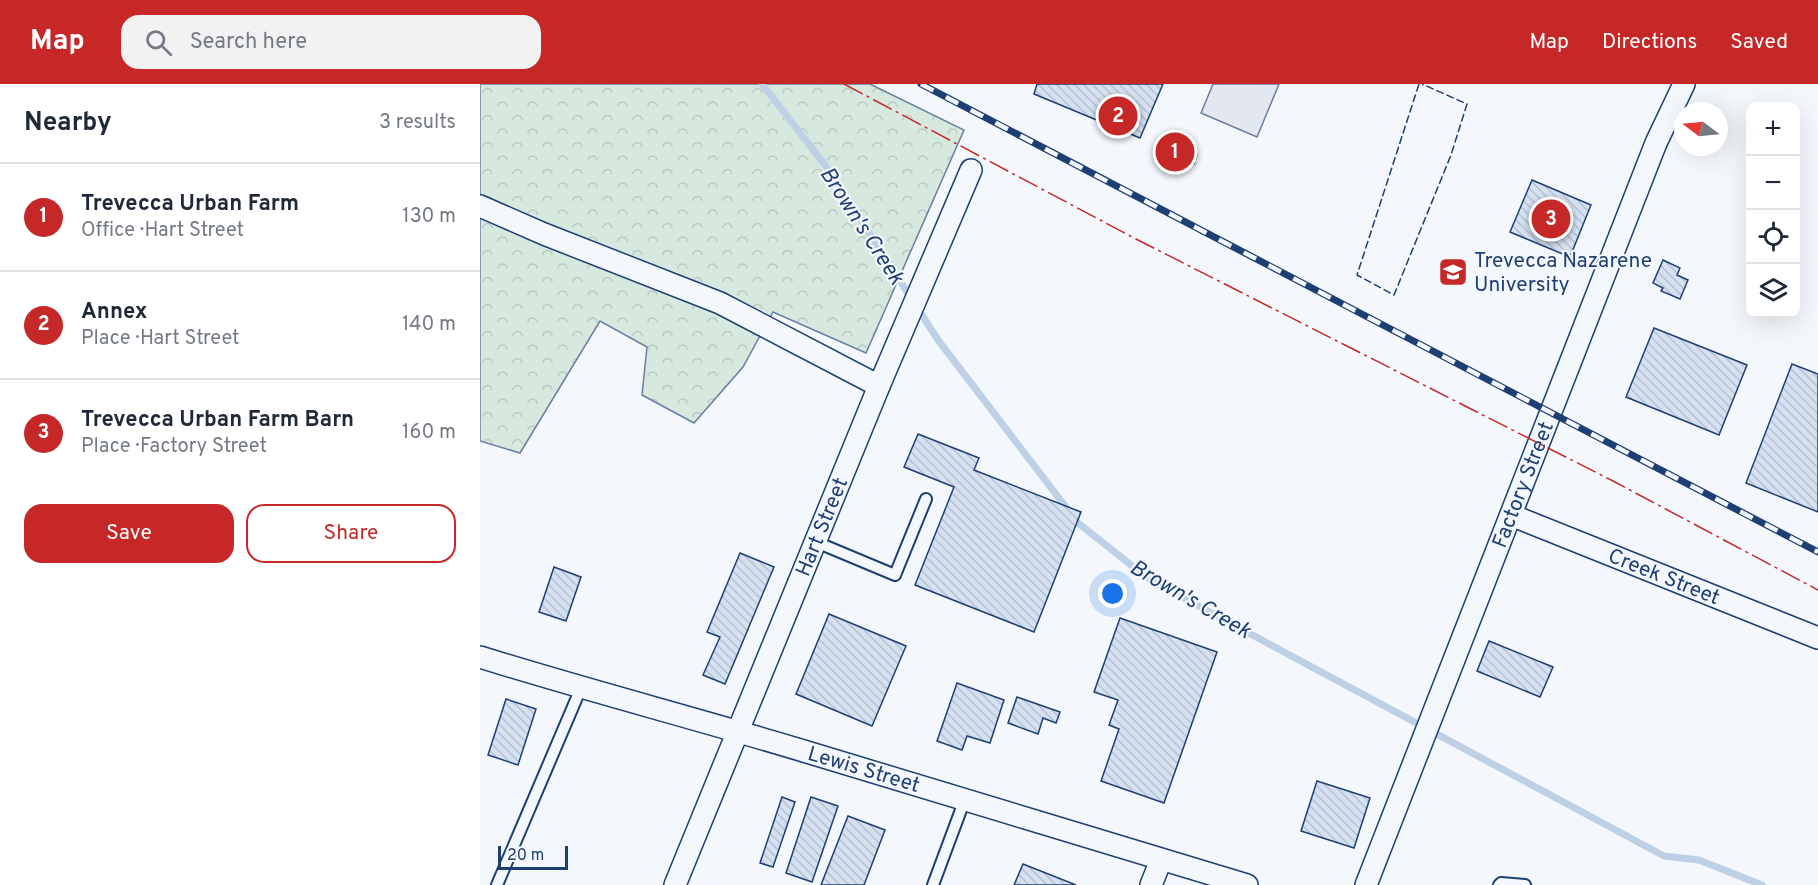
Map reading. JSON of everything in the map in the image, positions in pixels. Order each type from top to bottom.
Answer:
[{"type":"street","name":"Factory Street","points":[[1366,885],[1656,143],[1684,84]]},
{"type":"street","name":"Hart Street","points":[[678,884],[879,386],[971,170]]},
{"type":"street","points":[[480,206],[544,234],[720,303],[879,386]]},
{"type":"street","name":"Creek Street","points":[[1511,515],[1818,638]]},
{"type":"street","name":"Lewis Street","points":[[480,657],[581,688],[738,731],[1247,885]]},
{"type":"street","points":[[1151,885],[1161,860]]},
{"type":"lane","points":[[816,542],[895,575],[926,499]]},
{"type":"lane","points":[[497,885],[581,688]]},
{"type":"lane","points":[[933,885],[965,799]]},
{"type":"lane","points":[[1498,885],[1525,885]]},
{"type":"green space","points":[[480,84],[870,84],[964,130],[866,353],[773,312],[743,367],[694,423],[642,395],[647,347],[600,321],[520,453],[480,441]]},
{"type":"shaded area","points":[[1213,84],[1279,84],[1257,137],[1201,113]]},
{"type":"building","points":[[1037,84],[1163,84],[1140,138],[1034,94]]},
{"type":"building","points":[[1157,140],[1197,155],[1194,164],[1154,149]]},
{"type":"building","points":[[1532,180],[1591,205],[1570,257],[1510,232]]},
{"type":"building","points":[[1663,260],[1680,268],[1677,275],[1688,280],[1680,299],[1661,291],[1663,288],[1653,283]]},
{"type":"building","points":[[1654,328],[1747,365],[1719,435],[1626,397]]},
{"type":"building","points":[[1792,364],[1818,374],[1818,512],[1746,483]]},
{"type":"building","points":[[918,434],[979,458],[974,470],[1081,512],[1034,632],[915,585],[954,487],[904,467]]},
{"type":"building","points":[[740,553],[774,567],[725,684],[703,675],[720,637],[707,632]]},
{"type":"building","points":[[554,567],[581,577],[566,621],[539,612]]},
{"type":"building","points":[[829,614],[906,646],[872,726],[796,694]]},
{"type":"building","points":[[1120,618],[1217,652],[1164,803],[1101,781],[1119,729],[1109,725],[1118,700],[1094,692]]},
{"type":"building","points":[[1489,641],[1553,667],[1540,697],[1477,671]]},
{"type":"building","points":[[957,683],[1004,700],[990,743],[967,736],[962,750],[937,741]]},
{"type":"building","points":[[1017,697],[1060,712],[1056,723],[1043,718],[1038,734],[1008,723]]},
{"type":"building","points":[[506,699],[536,709],[518,765],[488,755]]},
{"type":"building","points":[[1317,781],[1370,798],[1354,848],[1301,831]]},
{"type":"building","points":[[782,797],[795,802],[773,867],[760,863]]},
{"type":"building","points":[[811,797],[838,806],[812,882],[786,873]]},
{"type":"building","points":[[848,816],[885,830],[864,885],[821,885]]},
{"type":"building","points":[[1023,864],[1076,885],[1014,885]]},
{"type":"waterway","name":"Brown's Creek","points":[[762,84],[828,169],[938,340],[1078,523],[1150,580],[1664,856],[1699,860],[1762,885]]},
{"type":"railway","points":[[921,84],[1818,552]]},
{"type":"fence","points":[[1419,84],[1357,275],[1394,295],[1451,155],[1467,104],[1422,84]]},
{"type":"power","points":[[844,84],[1134,238],[1613,481],[1818,590]]},
{"type":"place","name":"Annex","points":[[1118,116]]},
{"type":"place","name":"Trevecca Urban Farm","points":[[1175,152]]},
{"type":"place","name":"Trevecca Urban Farm Barn","points":[[1551,219]]},
{"type":"place","name":"Trevecca Nazarene University","points":[[1453,272]]}]
